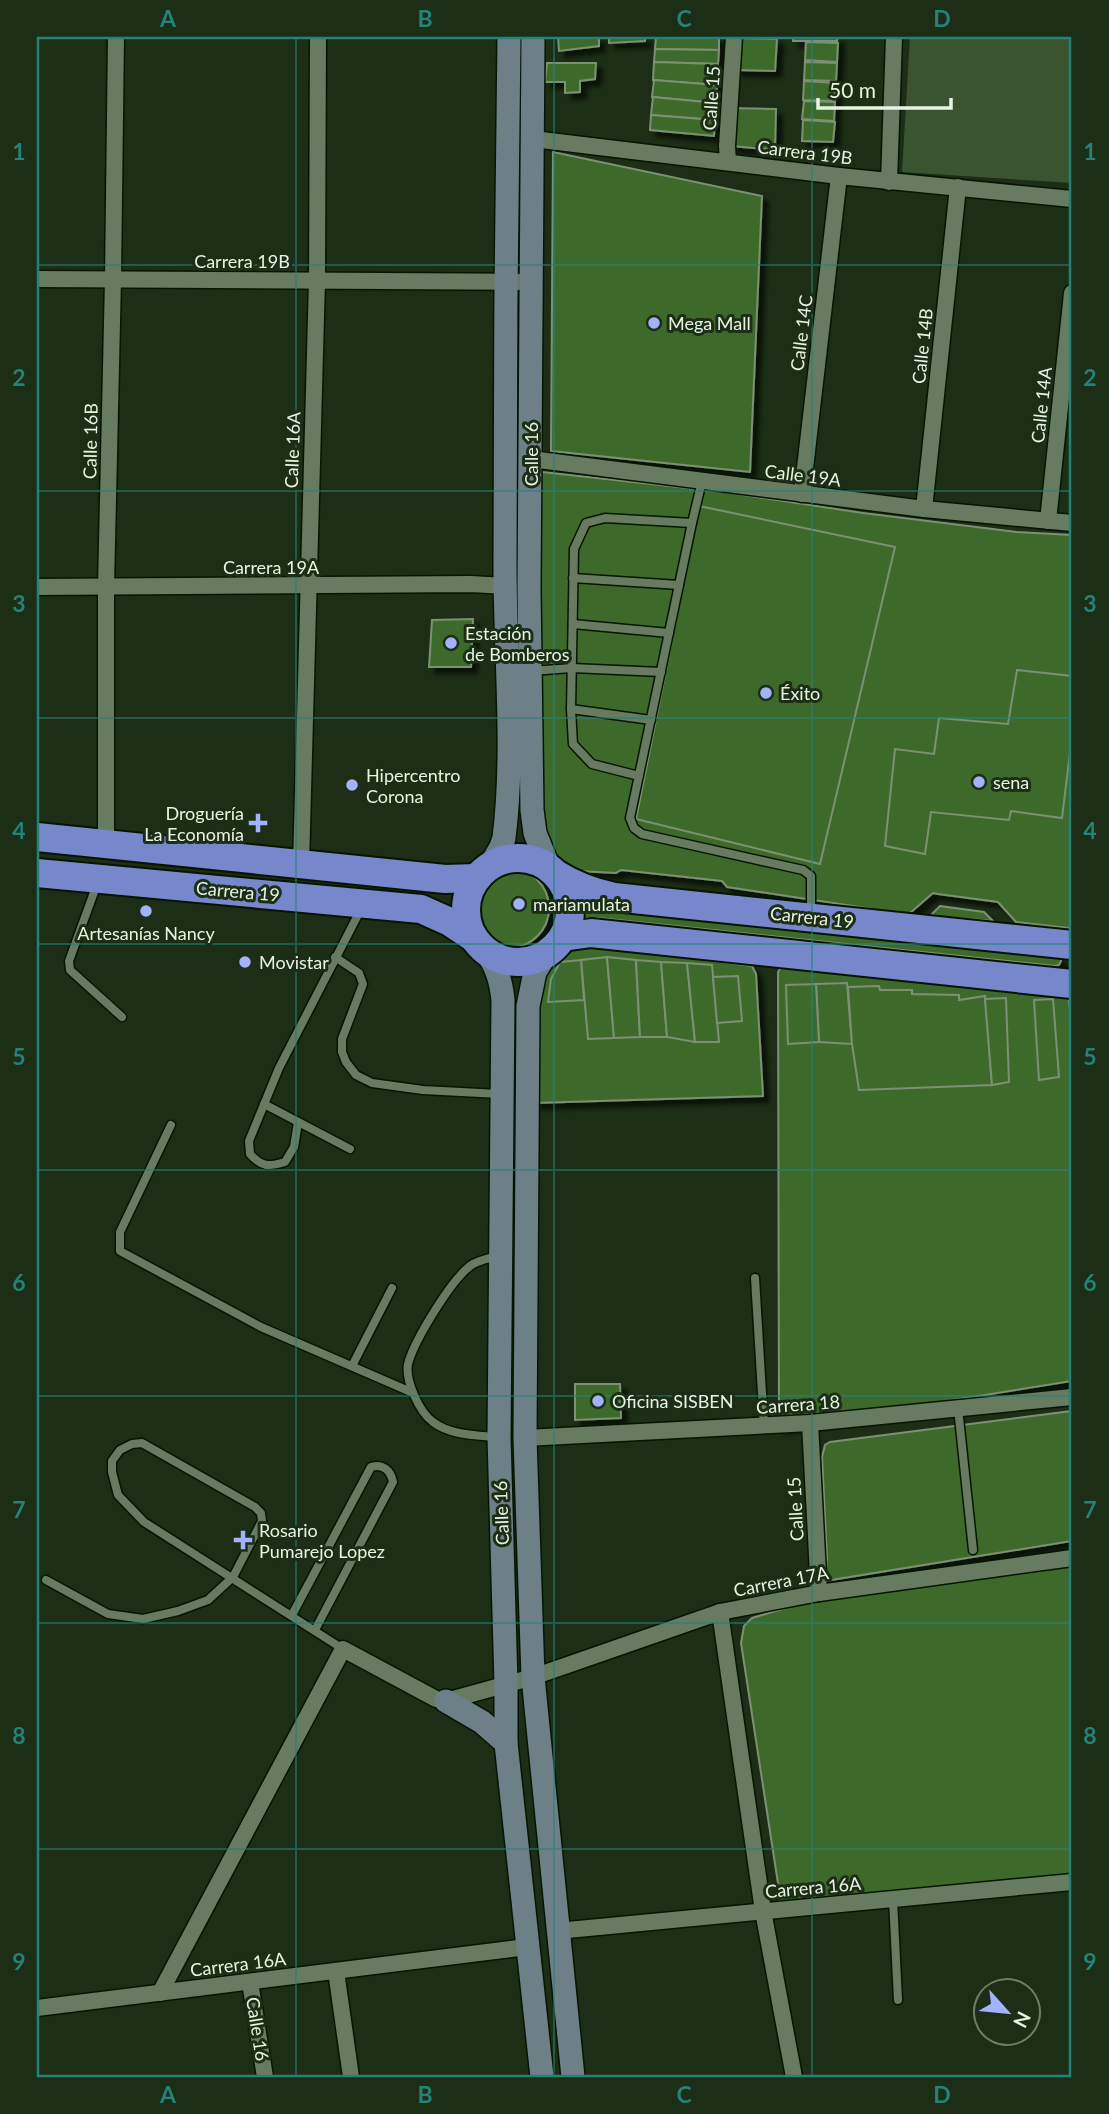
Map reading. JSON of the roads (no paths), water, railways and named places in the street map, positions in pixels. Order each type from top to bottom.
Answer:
[{"type":"highway","name":"Carrera 19","points":[[37,837],[444,879],[483,872]]},
{"type":"highway","points":[[554,946],[569,919],[569,900],[562,881],[553,871],[533,860],[515,858],[498,862],[483,872],[469,894],[466,912],[470,930],[480,944],[494,956],[511,962],[529,961],[554,946],[591,933],[1072,984]]},
{"type":"highway","name":"Carrera 19","points":[[553,871],[590,892],[614,897],[1072,945]]},
{"type":"highway","name":"Carrera 19","points":[[37,873],[421,909],[450,922],[480,944]]},
{"type":"main road","name":"Calle 16","points":[[483,872],[501,847],[508,777],[505,282],[509,37]]},
{"type":"main road","name":"Calle 16","points":[[533,37],[530,671],[532,810],[535,833],[553,871]]},
{"type":"main road","name":"Calle 16","points":[[480,944],[495,965],[503,1000],[499,1437],[506,1743],[542,2077]]},
{"type":"main road","name":"Calle 16","points":[[554,946],[536,972],[528,1006],[525,1438],[533,1677],[573,2077]]},
{"type":"main road","points":[[446,1701],[482,1722],[506,1743]]},
{"type":"street","name":"Calle 16B","points":[[106,845],[106,587],[116,37]]},
{"type":"street","name":"Calle 16A","points":[[301,865],[317,281],[318,37]]},
{"type":"street","name":"Calle 15","points":[[728,162],[734,37]]},
{"type":"street","points":[[889,182],[894,37]]},
{"type":"street","name":"Carrera 19B","points":[[533,139],[889,182],[1072,200]]},
{"type":"street","name":"Calle 14C","points":[[802,494],[839,176]]},
{"type":"street","name":"Calle 14B","points":[[924,509],[958,187]]},
{"type":"street","name":"Carrera 19B","points":[[37,279],[532,282]]},
{"type":"street","name":"Calle 14A","points":[[1048,521],[1072,293]]},
{"type":"street","name":"Calle 19A","points":[[531,459],[924,509],[1072,523]]},
{"type":"street","name":"Carrera 19A","points":[[37,586],[505,586]]},
{"type":"street","name":"Carrera 18","points":[[525,1438],[810,1423],[1072,1397]]},
{"type":"street","name":"Calle 15","points":[[810,1423],[819,1593]]},
{"type":"street","name":"Carrera 17A","points":[[446,1701],[533,1677],[720,1612],[819,1593],[1072,1558]]},
{"type":"street","points":[[720,1612],[763,1911],[794,2077]]},
{"type":"street","points":[[160,1993],[343,1649],[436,1699],[446,1701]]},
{"type":"street","name":"Carrera 16A","points":[[557,1931],[1072,1882]]},
{"type":"street","name":"Carrera 16A","points":[[37,2008],[527,1947]]},
{"type":"street","points":[[336,1971],[351,2077]]},
{"type":"street","name":"Calle 16","points":[[250,1982],[265,2077]]},
{"type":"lane","points":[[702,481],[630,818],[634,828],[642,835],[803,870],[811,876],[811,918]]},
{"type":"lane","points":[[639,776],[592,764],[573,744],[571,709],[574,549],[586,523],[605,518],[692,523]]},
{"type":"lane","points":[[573,578],[679,585]]},
{"type":"lane","points":[[573,624],[669,634]]},
{"type":"lane","points":[[530,671],[572,668],[661,672]]},
{"type":"lane","points":[[571,709],[651,720]]},
{"type":"lane","points":[[100,878],[69,961],[70,970],[122,1017]]},
{"type":"lane","points":[[298,1122],[294,1147],[285,1162],[272,1166],[258,1163],[250,1154],[249,1141],[279,1068],[363,903]]},
{"type":"lane","points":[[335,957],[359,973],[363,984],[342,1040],[342,1052],[356,1075],[372,1083],[423,1090],[502,1094]]},
{"type":"lane","points":[[264,1104],[349,1149]]},
{"type":"lane","points":[[171,1125],[120,1232],[120,1251],[261,1327],[411,1392]]},
{"type":"lane","points":[[499,1437],[456,1433],[432,1421],[411,1392],[408,1365],[440,1300],[472,1265],[501,1254]]},
{"type":"lane","points":[[755,1278],[764,1426]]},
{"type":"lane","points":[[352,1366],[392,1288]]},
{"type":"lane","points":[[958,1408],[973,1550]]},
{"type":"lane","points":[[46,1580],[108,1614],[143,1619],[178,1611],[208,1600],[233,1577],[262,1521],[261,1513],[255,1507],[142,1443],[120,1450],[112,1461],[112,1472],[118,1495],[144,1522],[233,1577],[343,1649]]},
{"type":"lane","points":[[292,1615],[371,1467],[376,1465],[386,1468],[393,1482],[314,1630]]},
{"type":"lane","points":[[893,1899],[898,2000]]},
{"type":"place","name":"Mega Mall","points":[[654,323]]},
{"type":"place","name":"Estación de Bomberos","points":[[451,643]]},
{"type":"place","name":"Éxito","points":[[766,693]]},
{"type":"place","name":"sena","points":[[979,782]]},
{"type":"place","name":"Hipercentro Corona","points":[[352,785]]},
{"type":"place","name":"Droguería La Economía","points":[[258,823]]},
{"type":"place","name":"mariamulata","points":[[519,904]]},
{"type":"place","name":"Artesanías Nancy","points":[[146,911]]},
{"type":"place","name":"Movistar","points":[[245,962]]},
{"type":"place","name":"Oficina SISBEN","points":[[598,1401]]},
{"type":"place","name":"Rosario Pumarejo Lopez","points":[[243,1540]]}]
